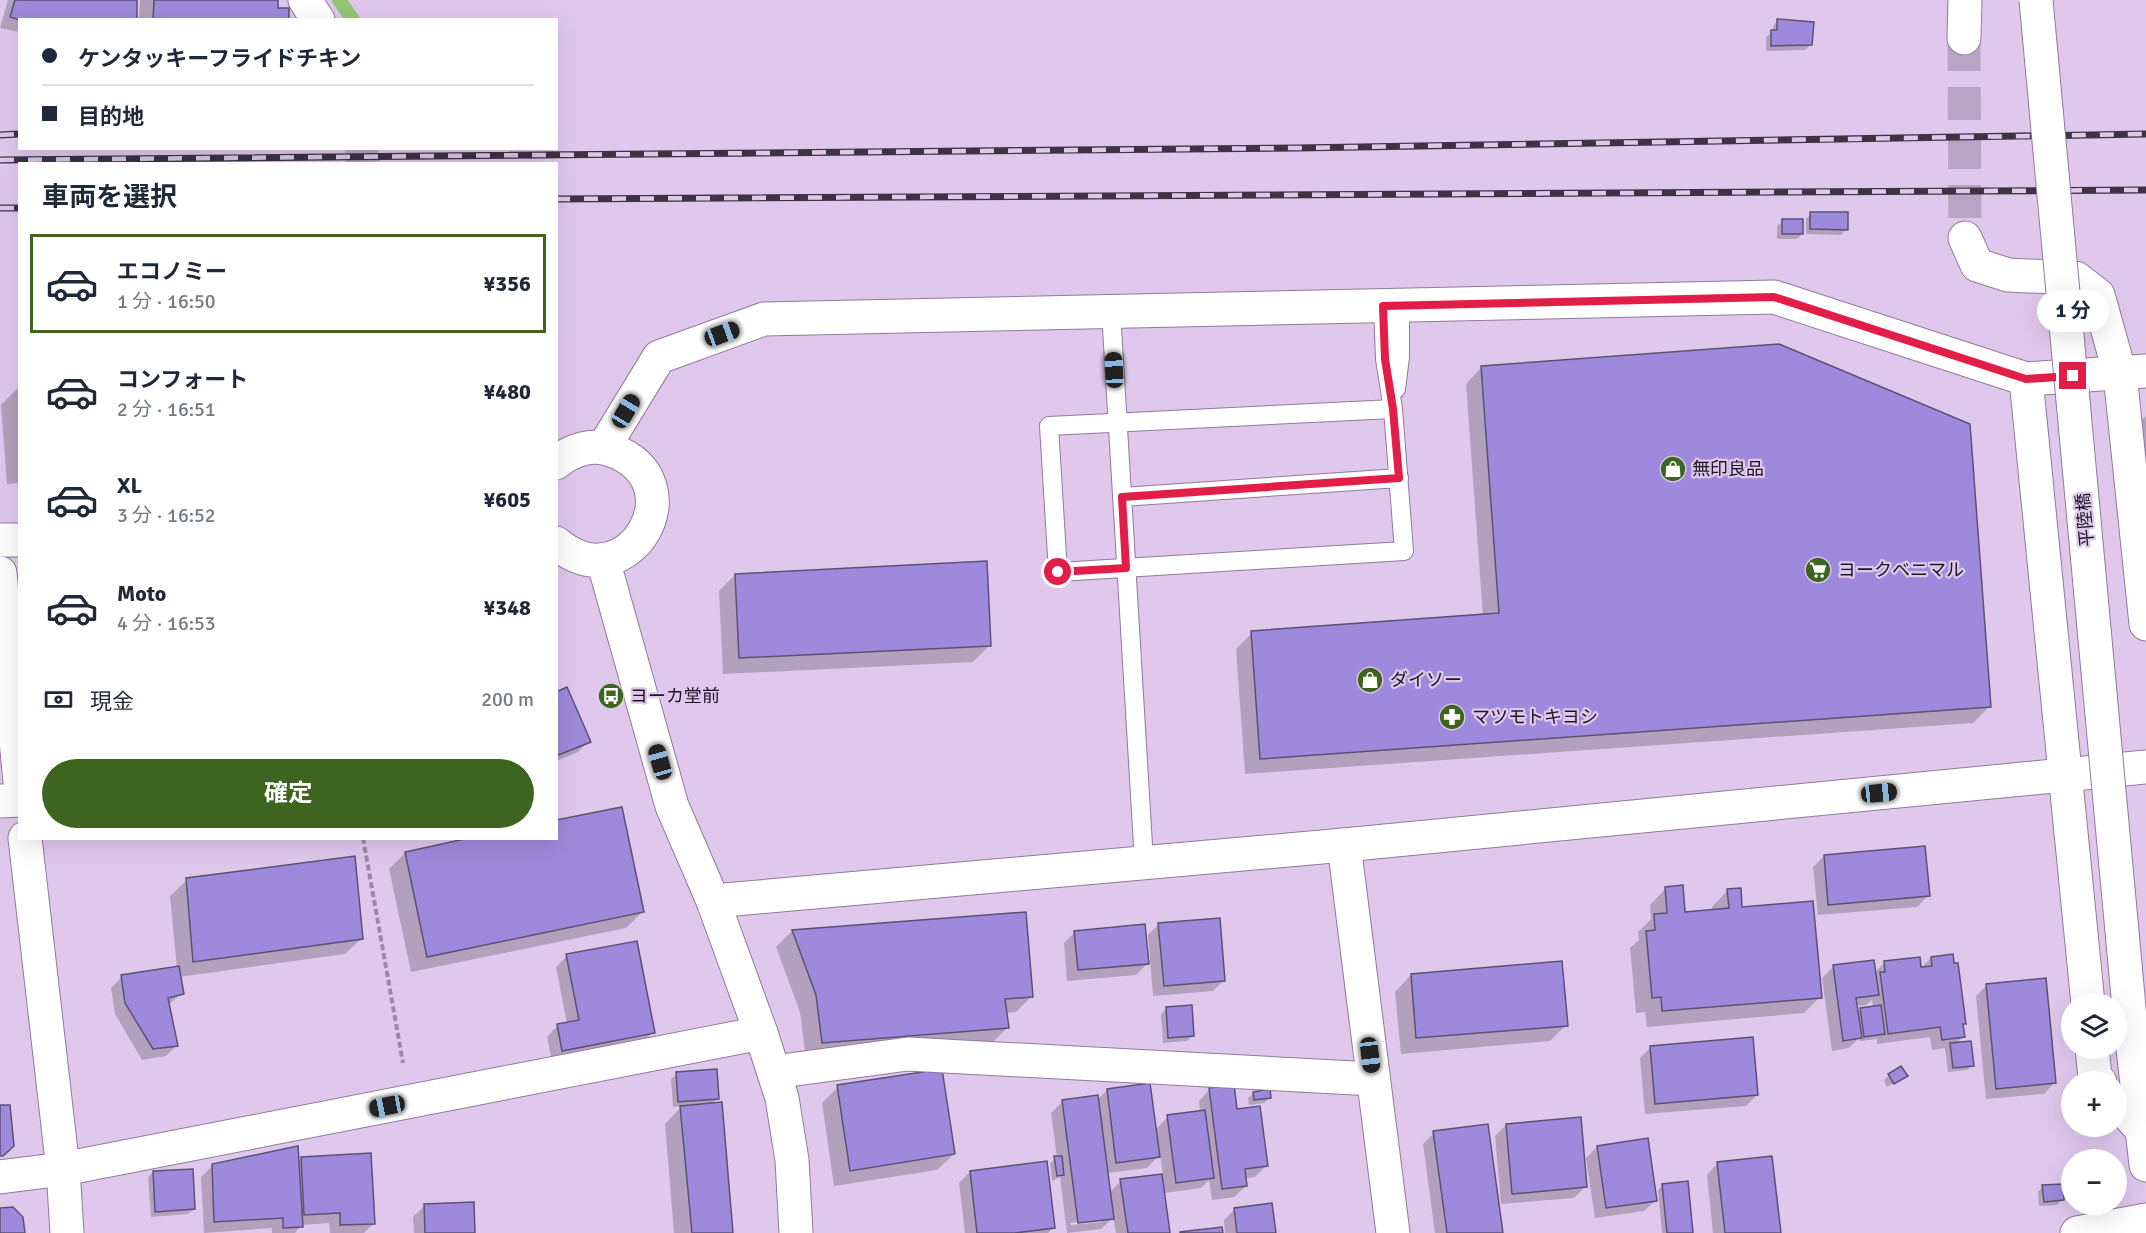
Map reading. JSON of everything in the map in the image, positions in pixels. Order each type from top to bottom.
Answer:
[{"type":"street","points":[[305,0],[317,18]]},
{"type":"street","points":[[1964,38],[1965,0]]},
{"type":"street","name":"平陸橋","points":[[2036,0],[2133,1071],[2146,1165]]},
{"type":"street","points":[[1965,238],[1977,265],[2008,275],[2076,278],[2098,295],[2133,373],[2146,624]]},
{"type":"street","points":[[604,447],[659,357],[764,318],[1774,297],[2026,379],[2133,373]]},
{"type":"street","points":[[2026,379],[2087,993]]},
{"type":"street","points":[[558,461],[567,454],[585,448],[604,447],[623,454],[638,465],[648,480],[653,497],[652,515],[645,531],[634,546],[620,555],[603,560],[585,559],[567,552],[558,545]]},
{"type":"street","points":[[0,540],[18,540]]},
{"type":"street","points":[[603,560],[672,806],[713,901],[782,1098],[792,1160],[796,1233]]},
{"type":"street","points":[[0,573],[18,761]]},
{"type":"street","points":[[713,901],[1344,845],[2146,767]]},
{"type":"street","points":[[0,801],[18,800]]},
{"type":"street","points":[[26,840],[63,1169],[67,1233]]},
{"type":"street","points":[[1344,845],[1393,1233]]},
{"type":"street","points":[[0,1177],[63,1169],[761,1034]]},
{"type":"street","points":[[774,1071],[908,1054],[1373,1079]]},
{"type":"street","points":[[2077,1233],[2146,1220]]},
{"type":"lane","points":[[1391,306],[1400,357],[1393,409],[1404,551],[1058,572],[1049,426],[1393,409]]},
{"type":"lane","points":[[1111,311],[1144,862]]},
{"type":"lane","points":[[1122,497],[1399,478]]},
{"type":"path","points":[[363,840],[410,1102]]},
{"type":"building","points":[[15,0],[137,0],[137,18],[18,19],[10,17]]},
{"type":"building","points":[[154,0],[278,0],[278,8],[289,8],[289,18],[153,18]]},
{"type":"building","points":[[1777,19],[1814,22],[1812,45],[1771,46],[1771,30],[1777,30]]},
{"type":"building","points":[[1810,212],[1848,212],[1848,230],[1810,229]]},
{"type":"building","points":[[1782,219],[1803,219],[1803,234],[1782,234]]},
{"type":"building","points":[[1779,344],[1970,424],[1991,707],[1260,759],[1251,631],[1499,613],[1481,366]]},
{"type":"building","points":[[987,561],[991,646],[739,658],[735,574]]},
{"type":"building","points":[[567,687],[591,742],[558,755],[558,691]]},
{"type":"building","points":[[622,807],[644,912],[427,957],[405,852],[460,840],[558,840],[558,820]]},
{"type":"building","points":[[1925,846],[1930,896],[1828,905],[1824,855]]},
{"type":"building","points":[[355,856],[363,939],[193,962],[186,878]]},
{"type":"building","points":[[1683,885],[1685,912],[1729,908],[1727,889],[1741,888],[1742,907],[1813,901],[1822,998],[1662,1011],[1661,997],[1652,998],[1646,931],[1655,930],[1654,914],[1667,913],[1665,887]]},
{"type":"building","points":[[1026,912],[1033,997],[1005,999],[1009,1028],[822,1043],[816,995],[792,930]]},
{"type":"building","points":[[1220,918],[1225,981],[1164,986],[1158,923]]},
{"type":"building","points":[[1145,924],[1149,964],[1078,970],[1074,931]]},
{"type":"building","points":[[637,941],[655,1033],[562,1051],[557,1024],[579,1020],[566,954]]},
{"type":"building","points":[[1953,954],[1954,963],[1958,963],[1966,1024],[1963,1024],[1965,1037],[1942,1040],[1940,1027],[1888,1034],[1880,972],[1885,972],[1884,961],[1920,957],[1921,967],[1932,966],[1931,957]]},
{"type":"building","points":[[1874,960],[1879,995],[1856,998],[1862,1038],[1843,1041],[1833,965]]},
{"type":"building","points":[[1562,961],[1568,1026],[1416,1038],[1411,974]]},
{"type":"building","points":[[179,966],[184,994],[168,998],[178,1046],[153,1049],[125,1003],[121,975]]},
{"type":"building","points":[[2046,978],[2056,1083],[1996,1089],[1986,984]]},
{"type":"building","points":[[1192,1005],[1194,1036],[1168,1038],[1166,1007]]},
{"type":"building","points":[[1881,1005],[1885,1034],[1864,1037],[1860,1008]]},
{"type":"building","points":[[1753,1037],[1758,1095],[1655,1104],[1650,1046]]},
{"type":"building","points":[[1971,1041],[1974,1066],[1953,1068],[1950,1043]]},
{"type":"building","points":[[1901,1066],[1908,1076],[1894,1084],[1888,1074]]},
{"type":"building","points":[[717,1069],[719,1099],[678,1102],[676,1072]]},
{"type":"building","points":[[942,1069],[955,1154],[850,1171],[837,1085]]},
{"type":"building","points":[[1150,1083],[1160,1157],[1116,1163],[1107,1089]]},
{"type":"building","points":[[1234,1084],[1237,1109],[1260,1106],[1268,1166],[1245,1169],[1247,1186],[1222,1189],[1209,1088]]},
{"type":"building","points":[[1270,1089],[1271,1098],[1254,1100],[1253,1092]]},
{"type":"building","points":[[1098,1095],[1114,1219],[1078,1223],[1062,1100]]},
{"type":"building","points":[[722,1102],[733,1233],[692,1233],[680,1106]]},
{"type":"building","points":[[0,1105],[10,1105],[14,1146],[3,1156],[0,1156]]},
{"type":"building","points":[[1205,1110],[1214,1178],[1176,1183],[1167,1115]]},
{"type":"building","points":[[1581,1117],[1587,1187],[1512,1194],[1506,1124]]},
{"type":"building","points":[[1488,1124],[1503,1233],[1447,1233],[1433,1131]]},
{"type":"building","points":[[1648,1138],[1657,1201],[1606,1208],[1597,1146]]},
{"type":"building","points":[[298,1146],[303,1227],[283,1228],[283,1218],[214,1222],[212,1164]]},
{"type":"building","points":[[371,1153],[375,1224],[340,1225],[340,1213],[304,1215],[301,1157]]},
{"type":"building","points":[[1054,1156],[1062,1156],[1064,1175],[1057,1176]]},
{"type":"building","points":[[1772,1156],[1781,1233],[1725,1233],[1717,1162]]},
{"type":"building","points":[[1047,1161],[1055,1228],[1015,1233],[977,1233],[970,1171]]},
{"type":"building","points":[[193,1169],[195,1209],[155,1212],[153,1171]]},
{"type":"building","points":[[1162,1174],[1170,1233],[1128,1233],[1120,1179]]},
{"type":"building","points":[[1688,1181],[1693,1233],[1667,1233],[1662,1184]]},
{"type":"building","points":[[2061,1184],[2061,1200],[2044,1202],[2042,1185]]},
{"type":"building","points":[[474,1202],[475,1233],[425,1233],[424,1204]]},
{"type":"building","points":[[1272,1203],[1276,1233],[1237,1233],[1234,1208]]},
{"type":"building","points":[[13,1207],[23,1217],[25,1233],[0,1233],[0,1208]]},
{"type":"building","points":[[1222,1227],[1223,1233],[1180,1233],[1180,1232]]},
{"type":"waterway","points":[[339,0],[352,18]]},
{"type":"tunnel","points":[[1964,38],[1965,238]]},
{"type":"tunnel","points":[[361,150],[364,162]]},
{"type":"railway","points":[[0,135],[18,134]]},
{"type":"railway","points":[[0,160],[1298,148],[2146,134]]},
{"type":"railway","points":[[558,199],[2146,190]]},
{"type":"railway","points":[[0,208],[18,208]]},
{"type":"place","name":"無印良品","points":[[1673,469]]},
{"type":"place","name":"ヨークベニマル","points":[[1818,570]]},
{"type":"place","name":"ダイソー","points":[[1370,680]]},
{"type":"place","name":"ヨーカ堂前","points":[[611,696]]},
{"type":"place","name":"マツモトキヨシ","points":[[1452,717]]},
{"type":"route","points":[[1058,572],[1126,568],[1122,497],[1399,478],[1393,409],[1385,359],[1383,306],[1774,297],[2026,379],[2073,376]]}]
